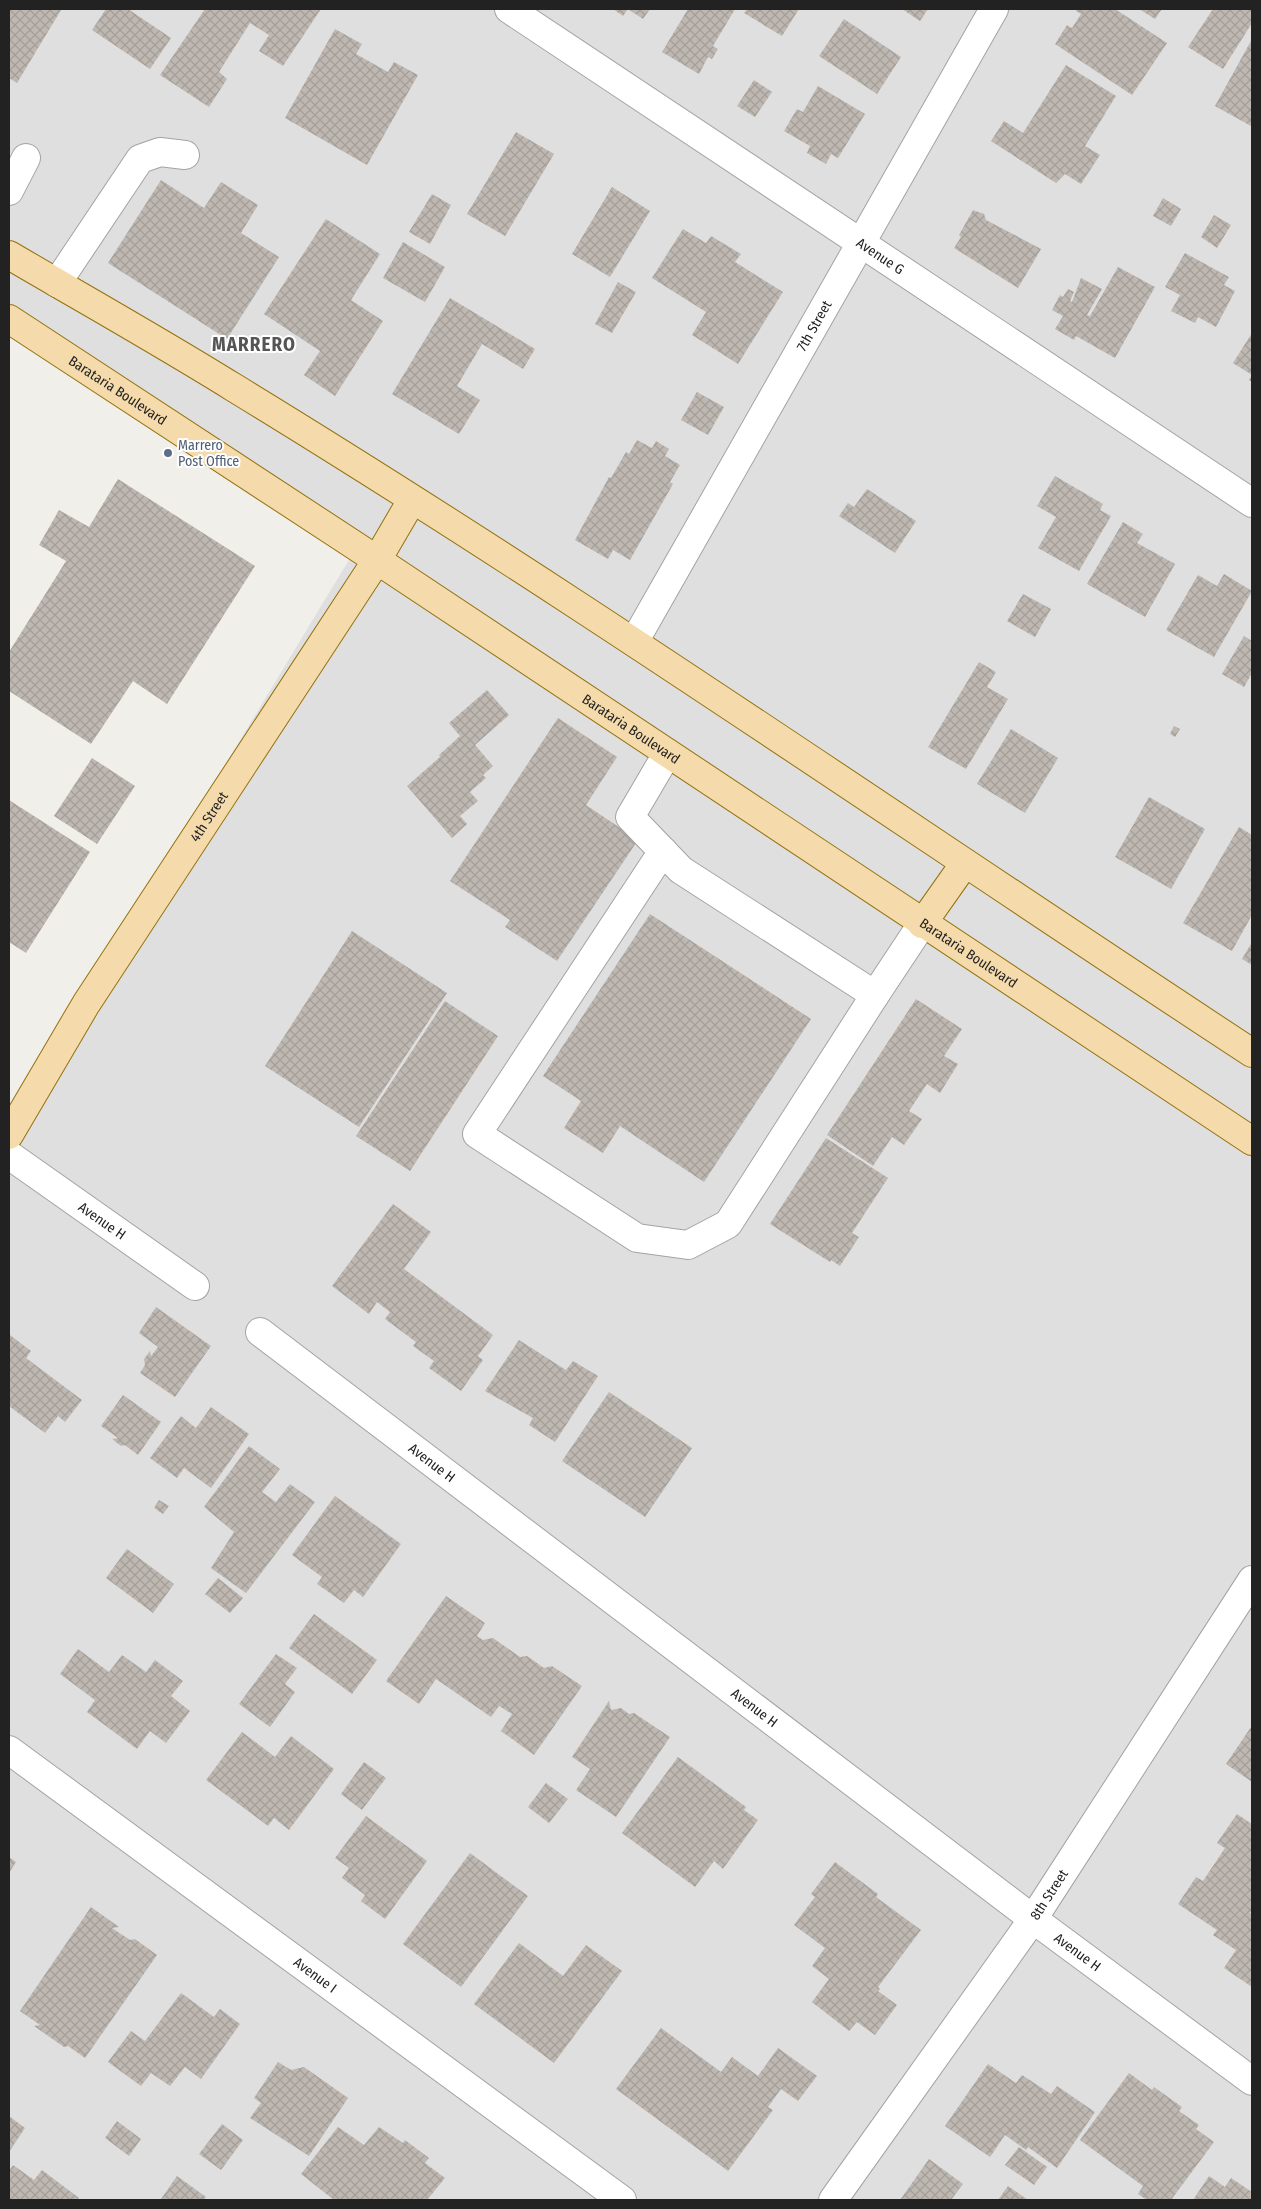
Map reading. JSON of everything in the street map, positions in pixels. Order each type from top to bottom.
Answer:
[{"type":"main road","points":[[9,255],[233,386],[634,642],[1252,1053]]},
{"type":"main road","name":"Barataria Boulevard","points":[[9,319],[377,560],[922,924],[1252,1141]]},
{"type":"main road","name":"4th Street","points":[[9,1135],[86,1004],[377,560],[412,500]]},
{"type":"main road","points":[[922,924],[965,863]]},
{"type":"street","name":"Avenue G","points":[[509,9],[1252,503]]},
{"type":"street","name":"7th Street","points":[[634,642],[994,9]]},
{"type":"street","points":[[57,283],[140,159],[160,152],[184,155]]},
{"type":"street","points":[[9,191],[26,158]]},
{"type":"street","points":[[668,754],[630,817],[681,870],[875,995]]},
{"type":"street","points":[[663,851],[478,1134],[637,1238],[688,1245],[728,1224],[922,924]]},
{"type":"street","name":"Avenue H","points":[[9,1155],[195,1286]]},
{"type":"street","name":"Avenue H","points":[[260,1332],[1033,1919],[1252,2082]]},
{"type":"street","name":"8th Street","points":[[834,2200],[1033,1919],[1252,1580]]},
{"type":"street","name":"Avenue I","points":[[9,1750],[622,2200]]},
{"type":"shaded area","points":[[9,9],[1252,9],[1252,2200],[9,2200],[9,1122],[364,535],[9,322]]},
{"type":"building","points":[[9,9],[61,10],[17,83],[9,78]]},
{"type":"building","points":[[106,9],[128,9],[171,38],[150,69],[92,30]]},
{"type":"building","points":[[205,9],[321,9],[283,66],[259,51],[269,35],[250,23],[219,72],[227,79],[209,107],[160,75]]},
{"type":"building","points":[[613,9],[628,9],[623,16]]},
{"type":"building","points":[[628,9],[650,9],[643,19]]},
{"type":"building","points":[[688,9],[735,9],[713,46],[718,49],[712,59],[708,57],[699,74],[662,52]]},
{"type":"building","points":[[747,9],[799,9],[782,36],[744,13]]},
{"type":"building","points":[[902,9],[928,9],[920,21]]},
{"type":"building","points":[[1077,9],[1115,9],[1167,43],[1132,95],[1055,44],[1067,25],[1072,28],[1081,14],[1076,11]]},
{"type":"building","points":[[1139,9],[1162,9],[1155,19]]},
{"type":"building","points":[[1213,9],[1252,9],[1252,23],[1223,69],[1188,47]]},
{"type":"building","points":[[844,19],[901,57],[877,94],[819,56]]},
{"type":"building","points":[[335,29],[362,44],[356,54],[388,72],[394,62],[418,75],[367,165],[285,118]]},
{"type":"building","points":[[1252,39],[1252,124],[1251,126],[1215,106]]},
{"type":"building","points":[[1066,65],[1116,96],[1085,146],[1100,155],[1081,184],[1065,174],[1056,183],[991,141],[1004,121],[1023,133]]},
{"type":"building","points":[[754,80],[772,92],[755,117],[737,106]]},
{"type":"building","points":[[818,86],[865,114],[838,158],[831,154],[826,164],[807,153],[810,146],[784,131],[797,109],[803,112]]},
{"type":"building","points":[[516,132],[554,154],[505,236],[467,214]]},
{"type":"building","points":[[161,180],[204,208],[221,182],[258,205],[241,233],[279,257],[227,339],[108,263]]},
{"type":"building","points":[[612,187],[650,211],[610,277],[572,254]]},
{"type":"building","points":[[432,194],[451,205],[430,244],[409,232]]},
{"type":"building","points":[[1163,198],[1181,209],[1171,226],[1153,216]]},
{"type":"building","points":[[973,210],[984,214],[986,220],[1041,249],[1018,288],[954,248]]},
{"type":"building","points":[[1214,215],[1231,225],[1217,248],[1201,237]]},
{"type":"building","points":[[326,219],[380,254],[351,300],[383,321],[335,396],[304,375],[320,351],[264,314]]},
{"type":"building","points":[[683,229],[706,243],[711,236],[741,254],[735,262],[783,292],[738,364],[692,335],[706,312],[652,278]]},
{"type":"building","points":[[403,242],[445,267],[425,302],[383,278]]},
{"type":"building","points":[[1185,253],[1229,277],[1224,285],[1235,291],[1216,327],[1198,317],[1195,323],[1171,311],[1180,295],[1165,287]]},
{"type":"building","points":[[1118,267],[1155,287],[1115,358],[1076,336],[1074,340],[1055,329],[1063,316],[1052,310],[1060,295],[1063,297],[1068,289],[1074,292],[1070,301],[1072,302],[1081,278],[1102,289],[1087,315],[1090,316]]},
{"type":"building","points":[[618,282],[636,292],[612,333],[595,324]]},
{"type":"building","points":[[450,298],[535,349],[523,369],[482,344],[457,386],[480,400],[459,434],[392,394]]},
{"type":"building","points":[[1252,333],[1252,375],[1233,363]]},
{"type":"building","points":[[697,392],[724,407],[708,435],[681,420]]},
{"type":"building","points":[[637,440],[652,448],[656,441],[669,449],[665,456],[680,465],[670,482],[673,484],[630,560],[613,550],[608,559],[575,540],[609,477],[611,478],[626,452],[629,454]]},
{"type":"building","points":[[1055,476],[1103,504],[1100,510],[1111,516],[1079,571],[1038,548],[1056,517],[1037,506]]},
{"type":"building","points":[[118,479],[255,566],[167,704],[133,681],[91,744],[9,691],[9,652],[66,561],[39,545],[59,510],[89,527]]},
{"type":"building","points":[[867,489],[916,521],[895,553],[839,516],[848,503],[854,507]]},
{"type":"building","points":[[1123,522],[1143,534],[1137,543],[1175,564],[1145,617],[1087,584]]},
{"type":"building","points":[[1224,574],[1252,591],[1214,657],[1166,630],[1198,575],[1217,586]]},
{"type":"building","points":[[1023,594],[1051,609],[1035,637],[1007,621]]},
{"type":"building","points":[[1244,636],[1252,641],[1252,673],[1244,687],[1222,674]]},
{"type":"building","points":[[979,662],[996,672],[987,687],[1008,699],[966,769],[928,747]]},
{"type":"building","points":[[487,690],[509,715],[475,745],[493,766],[483,775],[486,778],[470,792],[478,801],[460,816],[467,824],[452,838],[407,786],[440,757],[439,755],[460,736],[449,723]]},
{"type":"building","points":[[558,718],[617,757],[586,805],[638,840],[557,961],[505,927],[510,920],[450,881]]},
{"type":"building","points":[[1174,726],[1180,729],[1175,737],[1170,734]]},
{"type":"building","points":[[1011,729],[1058,758],[1025,813],[977,784]]},
{"type":"building","points":[[92,758],[135,786],[97,844],[54,816]]},
{"type":"building","points":[[1149,797],[1205,829],[1171,889],[1115,857]]},
{"type":"building","points":[[9,800],[90,852],[26,953],[9,942]]},
{"type":"building","points":[[1239,827],[1252,835],[1252,915],[1232,951],[1183,923]]},
{"type":"building","points":[[650,914],[811,1019],[704,1182],[620,1126],[603,1153],[564,1128],[581,1101],[543,1076]]},
{"type":"building","points":[[352,931],[447,993],[359,1127],[265,1066]]},
{"type":"building","points":[[1252,942],[1252,965],[1242,959]]},
{"type":"building","points":[[916,999],[962,1029],[944,1056],[958,1064],[940,1093],[927,1084],[909,1111],[922,1119],[904,1145],[892,1137],[873,1166],[827,1135]]},
{"type":"building","points":[[445,1001],[498,1036],[410,1171],[356,1136]]},
{"type":"building","points":[[826,1138],[888,1178],[852,1233],[859,1237],[840,1266],[831,1260],[830,1262],[770,1224]]},
{"type":"building","points":[[393,1204],[431,1232],[404,1269],[493,1335],[478,1356],[483,1360],[461,1391],[429,1368],[434,1361],[413,1346],[416,1342],[385,1319],[390,1312],[377,1302],[369,1314],[332,1286]]},
{"type":"building","points":[[156,1307],[211,1346],[175,1397],[140,1373],[145,1365],[144,1359],[150,1351],[151,1356],[158,1347],[139,1333]]},
{"type":"building","points":[[10,1335],[31,1351],[26,1358],[82,1400],[65,1422],[58,1416],[45,1433],[9,1406]]},
{"type":"building","points":[[519,1340],[566,1370],[573,1361],[598,1376],[555,1442],[529,1425],[533,1418],[485,1391]]},
{"type":"building","points":[[609,1392],[692,1448],[645,1517],[562,1461]]},
{"type":"building","points":[[123,1395],[161,1422],[138,1455],[125,1445],[121,1446],[112,1439],[118,1438],[101,1426]]},
{"type":"building","points":[[211,1407],[249,1434],[211,1488],[184,1468],[177,1478],[150,1458],[181,1416],[196,1428]]},
{"type":"building","points":[[249,1446],[280,1469],[262,1492],[276,1502],[290,1484],[315,1502],[246,1593],[211,1568],[234,1532],[204,1507]]},
{"type":"building","points":[[335,1496],[401,1544],[363,1597],[354,1590],[344,1603],[317,1584],[322,1577],[292,1555]]},
{"type":"building","points":[[159,1500],[169,1506],[163,1514],[154,1508]]},
{"type":"building","points":[[127,1549],[174,1584],[153,1613],[106,1578]]},
{"type":"building","points":[[218,1578],[243,1598],[230,1613],[205,1594]]},
{"type":"building","points":[[446,1596],[485,1623],[477,1636],[483,1640],[493,1638],[520,1657],[527,1656],[544,1668],[552,1666],[582,1686],[534,1755],[501,1731],[512,1714],[499,1706],[491,1717],[436,1679],[419,1704],[386,1681]]},
{"type":"building","points":[[314,1614],[377,1660],[352,1694],[289,1648]]},
{"type":"building","points":[[78,1649],[109,1672],[122,1655],[146,1672],[155,1660],[183,1681],[171,1696],[190,1711],[166,1743],[150,1731],[137,1749],[87,1712],[95,1700],[60,1674]]},
{"type":"building","points":[[276,1654],[297,1668],[285,1684],[295,1692],[270,1727],[239,1704]]},
{"type":"building","points":[[609,1701],[611,1710],[621,1708],[629,1714],[634,1713],[670,1737],[616,1817],[576,1790],[590,1769],[572,1757]]},
{"type":"building","points":[[1251,1727],[1252,1729],[1252,1782],[1226,1764]]},
{"type":"building","points":[[242,1732],[275,1757],[291,1736],[334,1769],[289,1830],[274,1818],[268,1826],[206,1780]]},
{"type":"building","points":[[678,1757],[746,1807],[744,1810],[758,1820],[723,1869],[714,1861],[695,1887],[622,1833]]},
{"type":"building","points":[[364,1762],[386,1778],[362,1810],[341,1794]]},
{"type":"building","points":[[546,1783],[568,1799],[549,1823],[528,1807]]},
{"type":"building","points":[[1237,1814],[1252,1824],[1252,1909],[1250,1913],[1252,1914],[1252,1987],[1224,1968],[1236,1950],[1213,1935],[1217,1930],[1178,1904],[1196,1877],[1203,1881],[1225,1848],[1217,1843]]},
{"type":"building","points":[[366,1816],[427,1861],[385,1919],[361,1901],[365,1895],[342,1878],[349,1868],[335,1858]]},
{"type":"building","points":[[470,1853],[528,1896],[461,1987],[403,1944]]},
{"type":"building","points":[[9,1857],[16,1862],[9,1873]]},
{"type":"building","points":[[835,1862],[878,1894],[876,1897],[921,1930],[878,1987],[880,1989],[878,1991],[897,2005],[875,2035],[857,2022],[849,2031],[812,2002],[829,1979],[812,1966],[825,1948],[794,1925],[815,1897],[811,1894]]},
{"type":"building","points":[[91,1907],[119,1927],[112,1928],[130,1940],[135,1939],[157,1955],[85,2058],[68,2046],[64,2047],[34,2026],[40,2025],[20,2011]]},
{"type":"building","points":[[519,1943],[563,1976],[586,1945],[622,1971],[554,2063],[474,2004]]},
{"type":"building","points":[[181,1993],[214,2017],[220,2009],[240,2024],[201,2079],[185,2067],[170,2086],[151,2073],[141,2086],[108,2062],[131,2031],[145,2041]]},
{"type":"building","points":[[661,2028],[721,2072],[732,2057],[758,2076],[778,2048],[817,2076],[798,2101],[781,2089],[768,2107],[773,2110],[728,2171],[616,2089]]},
{"type":"building","points":[[278,2062],[291,2070],[304,2067],[348,2098],[309,2156],[250,2118],[261,2103],[254,2098]]},
{"type":"building","points":[[988,2064],[1016,2083],[1022,2075],[1051,2094],[1057,2086],[1095,2112],[1057,2168],[1028,2147],[1026,2150],[1005,2135],[990,2157],[945,2126]]},
{"type":"building","points":[[1129,2073],[1152,2090],[1154,2087],[1182,2107],[1179,2111],[1199,2125],[1196,2129],[1214,2142],[1171,2200],[1147,2200],[1138,2194],[1143,2186],[1080,2140]]},
{"type":"building","points":[[9,2116],[25,2128],[9,2152]]},
{"type":"building","points":[[117,2121],[141,2139],[129,2156],[105,2138]]},
{"type":"building","points":[[222,2124],[243,2140],[221,2170],[199,2154]]},
{"type":"building","points":[[338,2127],[364,2145],[379,2127],[403,2143],[405,2140],[429,2158],[425,2163],[445,2178],[427,2200],[334,2200],[301,2174]]},
{"type":"building","points":[[1019,2147],[1047,2167],[1034,2185],[1005,2165]]},
{"type":"building","points":[[929,2159],[963,2184],[951,2200],[900,2200]]},
{"type":"building","points":[[13,2165],[34,2180],[42,2170],[79,2198],[77,2200],[9,2200],[9,2171]]},
{"type":"building","points":[[177,2176],[206,2197],[204,2200],[161,2199]]},
{"type":"building","points":[[1209,2176],[1225,2187],[1231,2178],[1252,2192],[1252,2200],[1193,2200]]},
{"type":"building","points":[[1008,2186],[1028,2200],[998,2200]]},
{"type":"place","name":"Marrero Post Office","points":[[168,453]]},
{"type":"district","name":"MARRERO","points":[[254,344]]}]
